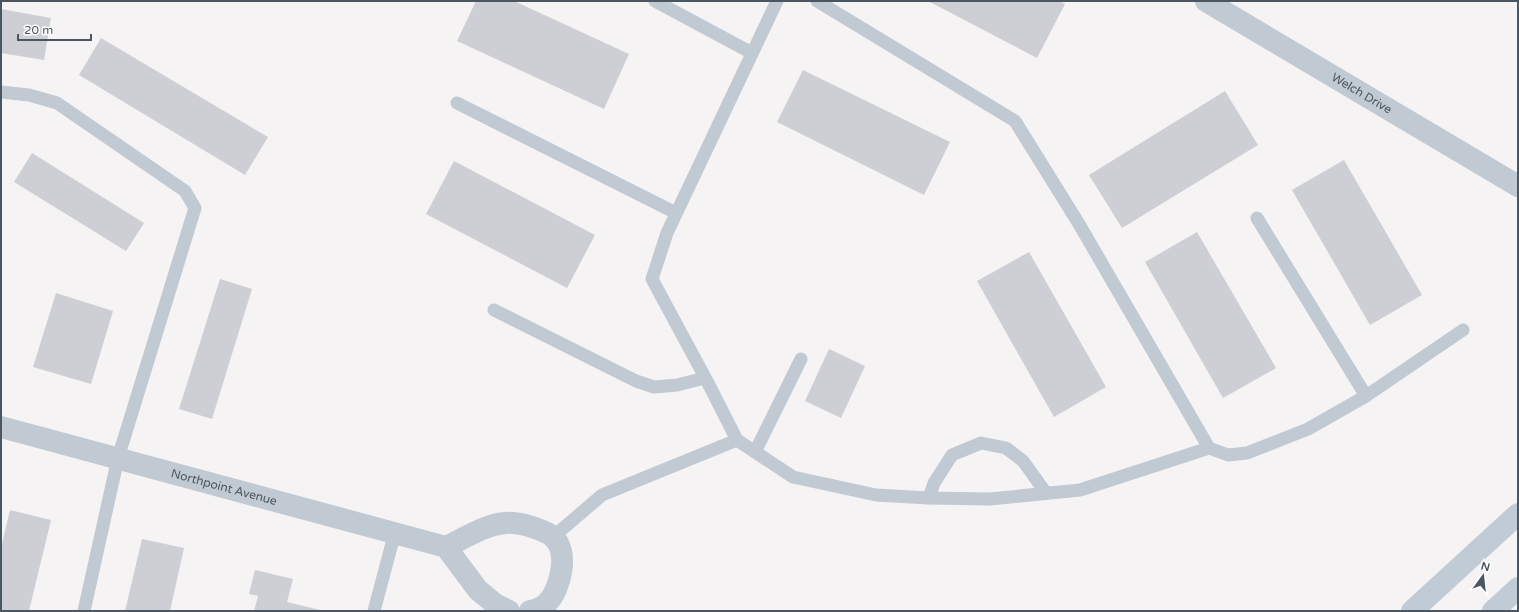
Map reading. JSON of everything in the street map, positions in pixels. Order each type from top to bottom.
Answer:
[{"type":"main road","points":[[1412,611],[1518,514]]},
{"type":"main road","points":[[1493,611],[1518,588]]},
{"type":"street","name":"Welch Drive","points":[[1206,1],[1518,186]]},
{"type":"street","name":"Northpoint Avenue","points":[[1,427],[395,532],[446,548]]},
{"type":"street","points":[[509,611],[495,604],[478,590],[446,548],[488,527],[506,523],[523,524],[538,529],[553,537],[561,550],[562,564],[560,578],[554,592],[546,604],[530,611]]},
{"type":"lane","points":[[655,1],[752,53]]},
{"type":"lane","points":[[777,1],[666,233],[652,279],[737,440],[793,477],[876,495],[929,498],[990,499],[1080,490],[1209,448],[1228,455],[1247,453],[1308,429],[1366,396],[1463,330]]},
{"type":"lane","points":[[817,1],[1015,121],[1079,224],[1209,448]]},
{"type":"lane","points":[[1,92],[29,95],[57,103],[185,191],[195,208],[118,458],[84,611]]},
{"type":"lane","points":[[457,103],[676,213]]},
{"type":"lane","points":[[1257,218],[1366,396]]},
{"type":"lane","points":[[494,310],[636,382],[654,387],[677,385],[705,378]]},
{"type":"lane","points":[[755,452],[801,359]]},
{"type":"lane","points":[[553,537],[602,495],[737,440]]},
{"type":"lane","points":[[929,498],[934,483],[952,455],[981,444],[1006,448],[1023,461],[1046,493]]},
{"type":"lane","points":[[374,611],[395,532]]},
{"type":"building","points":[[476,1],[514,1],[629,54],[604,109],[457,41]]},
{"type":"building","points":[[928,1],[1059,1],[1065,4],[1037,58]]},
{"type":"building","points":[[1,9],[51,18],[44,60],[1,53]]},
{"type":"building","points":[[101,38],[268,137],[245,175],[79,75]]},
{"type":"building","points":[[803,70],[950,142],[924,195],[777,122]]},
{"type":"building","points":[[1225,91],[1258,145],[1122,228],[1089,175]]},
{"type":"building","points":[[32,153],[144,223],[126,251],[14,182]]},
{"type":"building","points":[[1344,160],[1422,295],[1370,325],[1292,190]]},
{"type":"building","points":[[454,161],[595,235],[567,288],[426,214]]},
{"type":"building","points":[[1197,232],[1276,368],[1223,398],[1145,262]]},
{"type":"building","points":[[1029,252],[1106,387],[1054,417],[977,281]]},
{"type":"building","points":[[220,279],[252,289],[212,419],[179,409]]},
{"type":"building","points":[[56,293],[113,311],[91,384],[33,367]]},
{"type":"building","points":[[829,349],[865,366],[841,418],[805,401]]},
{"type":"building","points":[[10,510],[51,520],[29,611],[1,611],[1,548]]},
{"type":"building","points":[[142,539],[184,548],[170,611],[125,611]]},
{"type":"building","points":[[255,570],[293,579],[287,602],[324,611],[254,611],[258,596],[249,594]]}]
